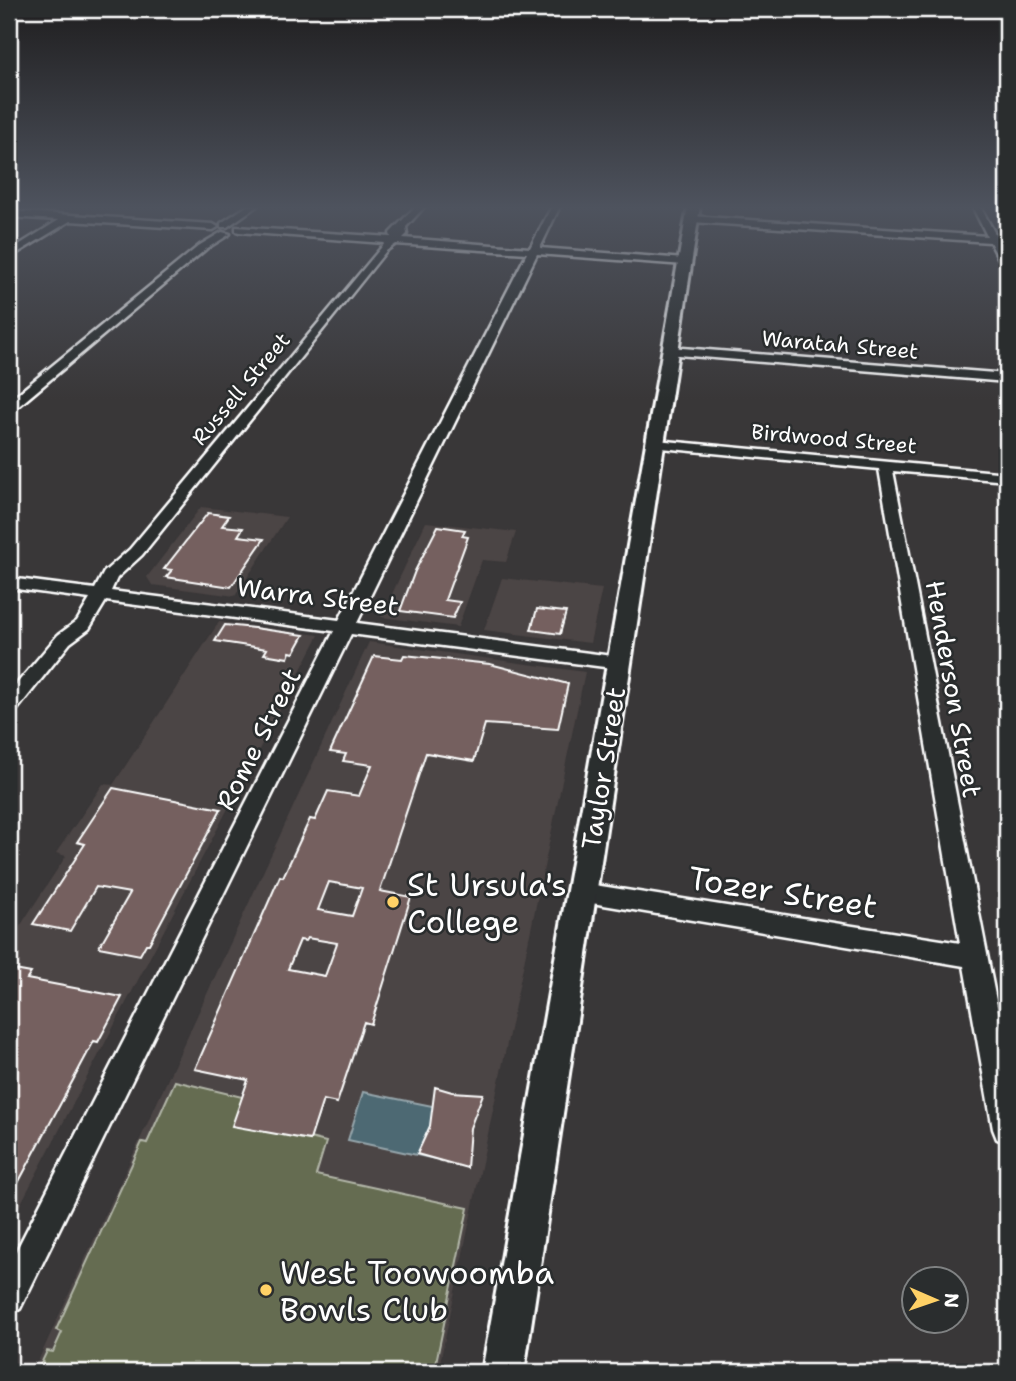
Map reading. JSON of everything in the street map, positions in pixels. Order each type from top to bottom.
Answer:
[{"type":"street","points":[[9,407],[175,270]]},
{"type":"street","name":"Russell Street","points":[[9,706],[64,639],[91,614],[101,595],[121,577],[136,552],[368,270]]},
{"type":"street","name":"Rome Street","points":[[9,1298],[523,270]]},
{"type":"street","name":"Taylor Street","points":[[503,1372],[684,270]]},
{"type":"street","name":"Waratah Street","points":[[670,351],[1007,379]]},
{"type":"street","name":"Birdwood Street","points":[[656,444],[1007,477]]},
{"type":"street","name":"Henderson Street","points":[[885,465],[1007,1129]]},
{"type":"street","name":"Warra Street","points":[[9,583],[620,663]]},
{"type":"street","name":"Tozer Street","points":[[582,893],[974,956]]},
{"type":"shaded area","points":[[201,507],[287,517],[235,596],[152,585],[147,577]]},
{"type":"shaded area","points":[[426,522],[516,532],[506,562],[482,560],[458,627],[381,617]]},
{"type":"shaded area","points":[[502,578],[602,589],[590,643],[484,630]]},
{"type":"shaded area","points":[[219,622],[319,635],[9,1226],[9,943],[66,856],[56,853],[103,784],[113,785]]},
{"type":"shaded area","name":"St Ursula's College","points":[[369,642],[585,672],[438,1372],[33,1372]]},
{"type":"green space","name":"West Toowoomba Bowls Club","points":[[175,1081],[318,1115],[310,1138],[326,1142],[316,1175],[468,1208],[434,1372],[37,1372],[47,1351],[53,1352],[62,1332],[56,1330],[142,1142],[147,1143]]},
{"type":"water","points":[[363,1092],[452,1110],[440,1160],[348,1140]]},
{"type":"building","points":[[208,513],[229,516],[222,526],[243,528],[238,536],[264,539],[231,587],[166,577],[172,570],[164,569]]},
{"type":"building","points":[[438,526],[465,530],[462,536],[468,537],[445,600],[460,602],[453,618],[400,611],[415,571]]},
{"type":"building","points":[[537,609],[566,612],[560,634],[531,630]]},
{"type":"building","points":[[225,625],[304,635],[288,658],[264,654],[267,649],[215,641]]},
{"type":"building","points":[[404,655],[490,664],[568,684],[558,729],[485,724],[474,761],[426,753],[380,891],[411,897],[371,1024],[364,1022],[337,1103],[323,1100],[310,1140],[232,1126],[248,1080],[195,1069],[280,876],[283,877],[310,819],[315,820],[328,791],[359,796],[372,765],[343,761],[346,754],[330,752],[374,656],[402,659]],"holes":[[[329,882],[362,888],[352,916],[318,910]],[[307,938],[337,943],[325,976],[288,969],[300,940],[305,941]]]},
{"type":"building","points":[[113,788],[221,809],[149,944],[146,944],[140,955],[99,947],[130,893],[96,887],[70,931],[33,924],[85,844],[77,842]]},
{"type":"building","points":[[9,969],[31,973],[27,979],[122,997],[98,1042],[94,1041],[9,1200]]},
{"type":"building","points":[[435,1087],[452,1092],[483,1094],[470,1128],[467,1168],[417,1154],[430,1126]]},
{"type":"place","name":"St Ursula's College","points":[[393,902]]},
{"type":"place","name":"West Toowoomba Bowls Club","points":[[266,1290]]}]
